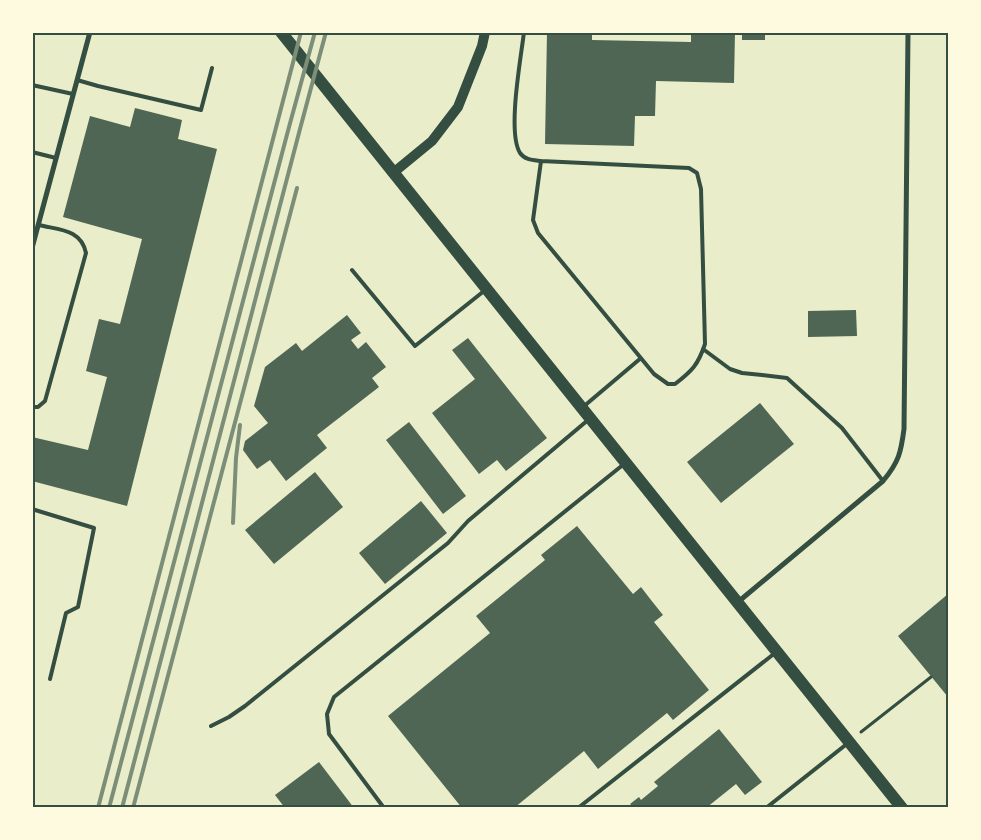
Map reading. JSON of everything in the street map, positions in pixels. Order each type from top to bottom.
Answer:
[{"type":"main road","points":[[281,32],[902,808]]},
{"type":"main road","points":[[393,173],[432,141],[458,107],[482,46],[485,32]]},
{"type":"street","points":[[32,248],[90,32]]},
{"type":"street","points":[[737,602],[883,480],[897,461],[902,447],[904,429],[908,32]]},
{"type":"lane","points":[[524,32],[517,82],[515,118],[516,141],[520,153],[526,159],[689,168],[697,172],[701,189],[705,344],[701,358],[691,372],[675,384],[668,384],[654,374],[538,233],[533,220],[541,161]]},
{"type":"lane","points":[[77,80],[201,110],[212,68]]},
{"type":"lane","points":[[32,85],[73,94]]},
{"type":"lane","points":[[32,152],[56,158]]},
{"type":"lane","points":[[32,407],[38,407],[45,401],[86,253],[84,245],[78,236],[70,232],[39,225]]},
{"type":"lane","points":[[352,270],[415,346],[486,290]]},
{"type":"lane","points":[[703,349],[730,369],[742,373],[787,378],[842,428],[883,480]]},
{"type":"lane","points":[[212,726],[245,706],[448,544],[468,520],[586,413],[641,358]]},
{"type":"lane","points":[[384,808],[329,734],[327,714],[334,697],[625,463]]},
{"type":"lane","points":[[32,509],[94,528],[78,607],[66,612],[50,679]]},
{"type":"lane","points":[[578,808],[776,651]]},
{"type":"lane","points":[[766,808],[849,742]]},
{"type":"path","points":[[849,742],[931,676]]},
{"type":"building","points":[[547,32],[592,32],[592,40],[691,42],[691,32],[735,32],[734,83],[656,81],[655,116],[635,116],[634,146],[545,144]]},
{"type":"building","points":[[742,32],[765,32],[765,40],[742,40]]},
{"type":"building","points":[[135,108],[182,120],[178,139],[217,149],[127,506],[32,481],[32,437],[88,450],[107,377],[86,371],[99,319],[120,324],[142,239],[63,217],[90,116],[130,127]]},
{"type":"building","points":[[856,310],[857,336],[808,337],[808,311]]},
{"type":"building","points":[[347,315],[361,333],[351,340],[358,349],[366,342],[386,367],[372,378],[379,387],[317,435],[327,448],[286,481],[270,460],[257,469],[243,450],[245,441],[268,423],[254,406],[265,367],[296,343],[302,351]]},
{"type":"building","points":[[468,338],[547,438],[506,471],[497,460],[479,474],[432,413],[475,379],[452,350]]},
{"type":"building","points":[[760,403],[794,444],[721,503],[687,462]]},
{"type":"building","points":[[409,422],[466,496],[443,514],[386,440]]},
{"type":"building","points":[[315,472],[343,507],[274,564],[245,530]]},
{"type":"building","points":[[421,501],[447,533],[385,584],[359,553]]},
{"type":"building","points":[[577,526],[633,594],[641,587],[663,615],[654,622],[709,690],[673,720],[667,713],[598,769],[584,751],[514,808],[462,808],[388,716],[490,633],[476,616],[545,560],[541,555]]},
{"type":"building","points":[[948,594],[948,697],[898,636]]},
{"type":"building","points":[[719,729],[762,782],[745,795],[736,784],[706,808],[631,808],[630,804],[639,797],[641,800],[658,786],[654,782]]},
{"type":"building","points":[[319,762],[354,808],[285,808],[275,795]]},
{"type":"railway","points":[[98,808],[301,32]]},
{"type":"railway","points":[[109,808],[315,32]]},
{"type":"railway","points":[[122,808],[326,32]]},
{"type":"railway","points":[[133,808],[297,188]]},
{"type":"railway","points":[[233,523],[236,458],[240,425]]}]
